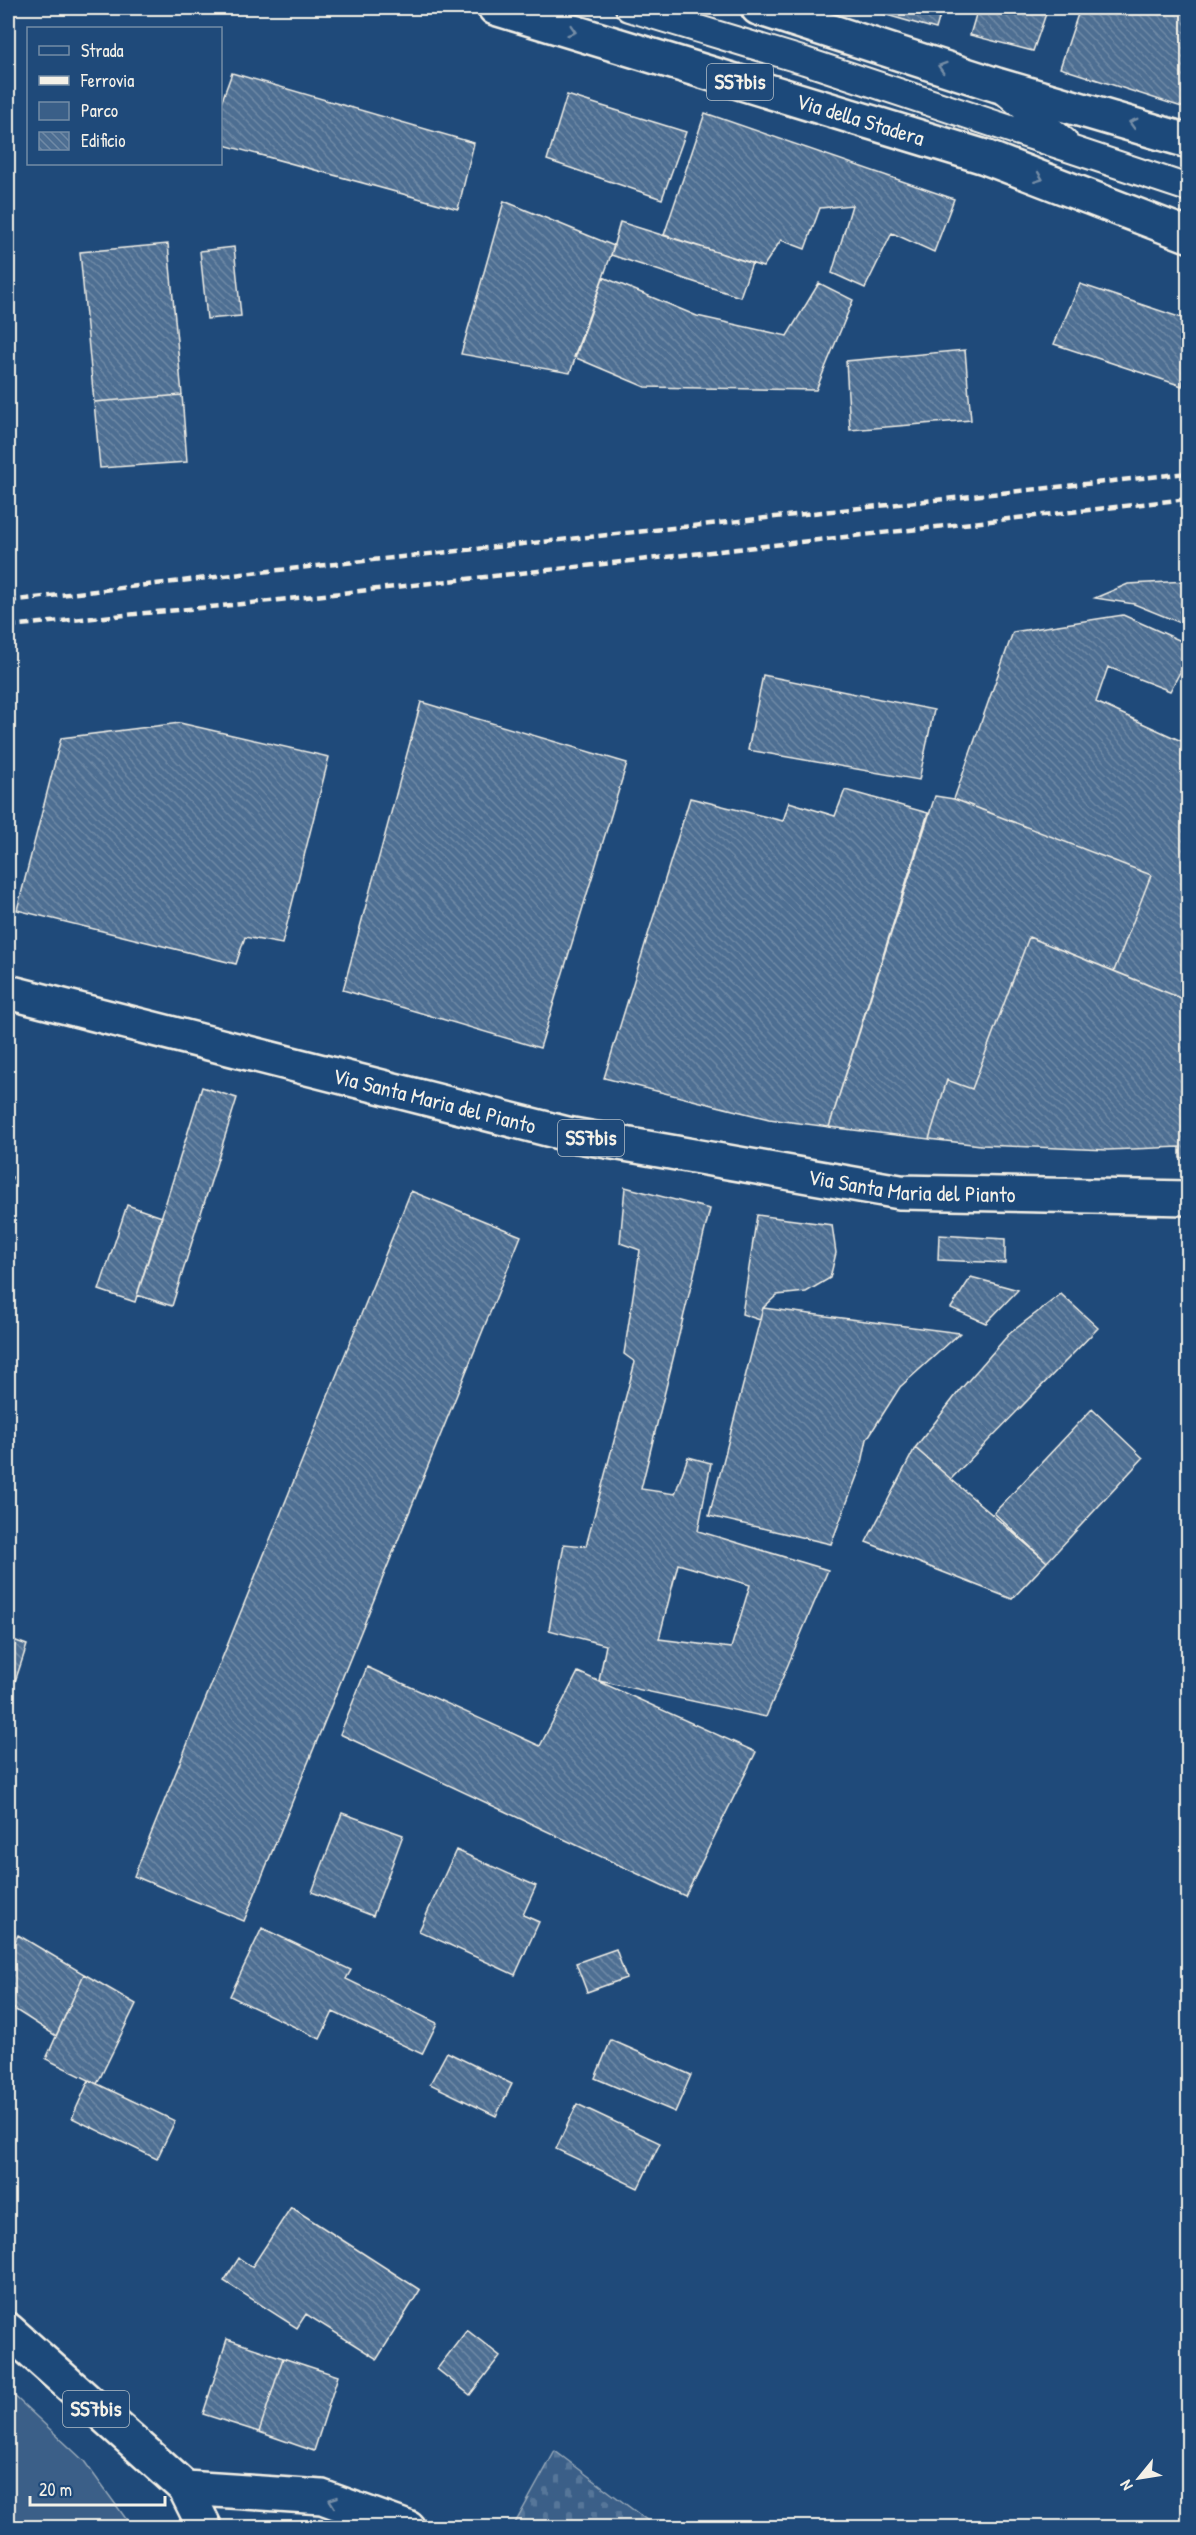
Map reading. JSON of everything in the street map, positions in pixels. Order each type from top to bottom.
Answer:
[{"type":"main road","name":"Via della Stadera","points":[[495,8],[985,157],[1188,235]]},
{"type":"main road","points":[[758,8],[997,85],[1188,141]]},
{"type":"main road","name":"Via Santa Maria del Pianto","points":[[8,992],[556,1131],[602,1140],[900,1192],[1188,1198]]},
{"type":"main road","name":"SS7bis","points":[[8,2330],[185,2488],[205,2528]]},
{"type":"main road","points":[[185,2488],[322,2497],[408,2528]]},
{"type":"lane","points":[[629,8],[805,61],[1188,188]]},
{"type":"lane","points":[[997,85],[1073,149]]},
{"type":"lane","points":[[985,157],[1073,149]]},
{"type":"green space","points":[[8,2390],[84,2461],[132,2527],[8,2527]]},
{"type":"green space","points":[[555,2451],[656,2527],[513,2527]]},
{"type":"building","points":[[162,8],[179,8],[177,13]]},
{"type":"building","points":[[862,8],[942,8],[936,29]]},
{"type":"building","points":[[978,8],[1048,8],[1033,51],[970,35]]},
{"type":"building","points":[[1080,8],[1188,8],[1188,109],[1060,68]]},
{"type":"building","points":[[232,73],[474,143],[458,209],[222,145],[222,100]]},
{"type":"building","points":[[567,95],[686,132],[662,199],[547,160]]},
{"type":"building","points":[[705,113],[954,199],[934,252],[892,233],[865,288],[832,273],[852,205],[820,208],[805,249],[781,240],[763,267],[664,235]]},
{"type":"building","points":[[504,201],[614,246],[570,373],[461,354]]},
{"type":"building","points":[[620,222],[752,263],[740,297],[611,255]]},
{"type":"building","points":[[168,244],[182,395],[94,402],[80,252]]},
{"type":"building","points":[[234,247],[241,316],[207,319],[200,251]]},
{"type":"building","points":[[603,277],[697,316],[787,336],[819,283],[853,300],[816,390],[645,387],[574,357]]},
{"type":"building","points":[[1080,284],[1188,320],[1188,363],[1182,386],[1054,344]]},
{"type":"building","points":[[965,350],[971,420],[850,430],[846,361]]},
{"type":"building","points":[[182,395],[187,462],[100,468],[94,402]]},
{"type":"building","points":[[1188,581],[1188,626],[1134,604],[1095,598],[1128,584]]},
{"type":"building","points":[[1123,615],[1188,644],[1188,657],[1170,691],[1108,667],[1096,702],[1188,744],[1188,1001],[1114,971],[1151,875],[954,799],[1013,632]]},
{"type":"building","points":[[763,675],[934,710],[919,780],[748,750]]},
{"type":"building","points":[[421,702],[627,763],[540,1048],[343,990]]},
{"type":"building","points":[[180,723],[329,757],[282,944],[245,937],[236,964],[17,910],[61,738]]},
{"type":"building","points":[[845,790],[928,813],[829,1127],[769,1119],[604,1078],[690,798],[783,821],[789,802],[835,816]]},
{"type":"building","points":[[935,796],[954,799],[1151,875],[1114,971],[1029,937],[972,1089],[947,1080],[929,1139],[829,1127]]},
{"type":"building","points":[[1029,937],[1188,1001],[1188,1158],[1180,1158],[1180,1147],[1108,1150],[981,1145],[929,1139],[947,1080],[972,1089]]},
{"type":"building","points":[[202,1087],[237,1098],[172,1306],[137,1295]]},
{"type":"building","points":[[8,1176],[12,1177],[8,1193]]},
{"type":"building","points":[[625,1187],[710,1209],[641,1489],[675,1494],[688,1457],[711,1463],[698,1531],[828,1570],[766,1717],[599,1681],[606,1645],[549,1630],[564,1544],[586,1546],[635,1362],[624,1354],[640,1250],[620,1243]],"holes":[[[678,1564],[750,1585],[731,1648],[659,1639]]]},
{"type":"building","points":[[411,1191],[521,1236],[244,1921],[134,1876]]},
{"type":"building","points":[[127,1205],[162,1217],[135,1302],[99,1290]]},
{"type":"building","points":[[757,1215],[832,1225],[836,1253],[830,1278],[806,1292],[777,1295],[763,1308],[760,1320],[742,1314]]},
{"type":"building","points":[[939,1235],[1005,1239],[1005,1263],[938,1260]]},
{"type":"building","points":[[971,1277],[1018,1290],[986,1323],[951,1308]]},
{"type":"building","points":[[1061,1294],[1098,1328],[951,1479],[915,1448],[960,1390],[1009,1334]]},
{"type":"building","points":[[763,1308],[960,1333],[900,1387],[867,1439],[862,1463],[831,1544],[709,1516]]},
{"type":"building","points":[[1092,1409],[1143,1458],[1047,1562],[994,1513]]},
{"type":"building","points":[[915,1448],[1047,1562],[1012,1599],[866,1542]]},
{"type":"building","points":[[8,1638],[27,1645],[8,1703]]},
{"type":"building","points":[[367,1667],[540,1746],[578,1672],[756,1752],[685,1896],[340,1734]]},
{"type":"building","points":[[342,1813],[403,1835],[373,1916],[312,1892]]},
{"type":"building","points":[[456,1850],[536,1886],[523,1915],[539,1922],[515,1975],[419,1931]]},
{"type":"building","points":[[262,1928],[351,1970],[346,1979],[437,2023],[422,2054],[333,2012],[320,2039],[230,1996]]},
{"type":"building","points":[[18,1935],[84,1974],[56,2036],[8,2005],[8,1956]]},
{"type":"building","points":[[616,1949],[626,1978],[587,1992],[576,1963]]},
{"type":"building","points":[[84,1974],[136,2004],[97,2084],[46,2059]]},
{"type":"building","points":[[611,2040],[691,2075],[675,2112],[595,2078]]},
{"type":"building","points":[[447,2052],[512,2084],[496,2116],[430,2084]]},
{"type":"building","points":[[89,2080],[175,2121],[157,2159],[72,2118]]},
{"type":"building","points":[[577,2104],[660,2143],[638,2188],[556,2149]]},
{"type":"building","points":[[291,2207],[420,2290],[377,2359],[306,2314],[297,2328],[224,2281],[239,2258],[252,2267]]},
{"type":"building","points":[[467,2330],[500,2356],[470,2395],[437,2369]]},
{"type":"building","points":[[227,2339],[283,2358],[259,2432],[203,2414]]},
{"type":"building","points":[[283,2358],[338,2376],[314,2451],[259,2432]]},
{"type":"railway","points":[[8,601],[1188,473]]},
{"type":"railway","points":[[8,626],[242,604],[1188,499]]}]
